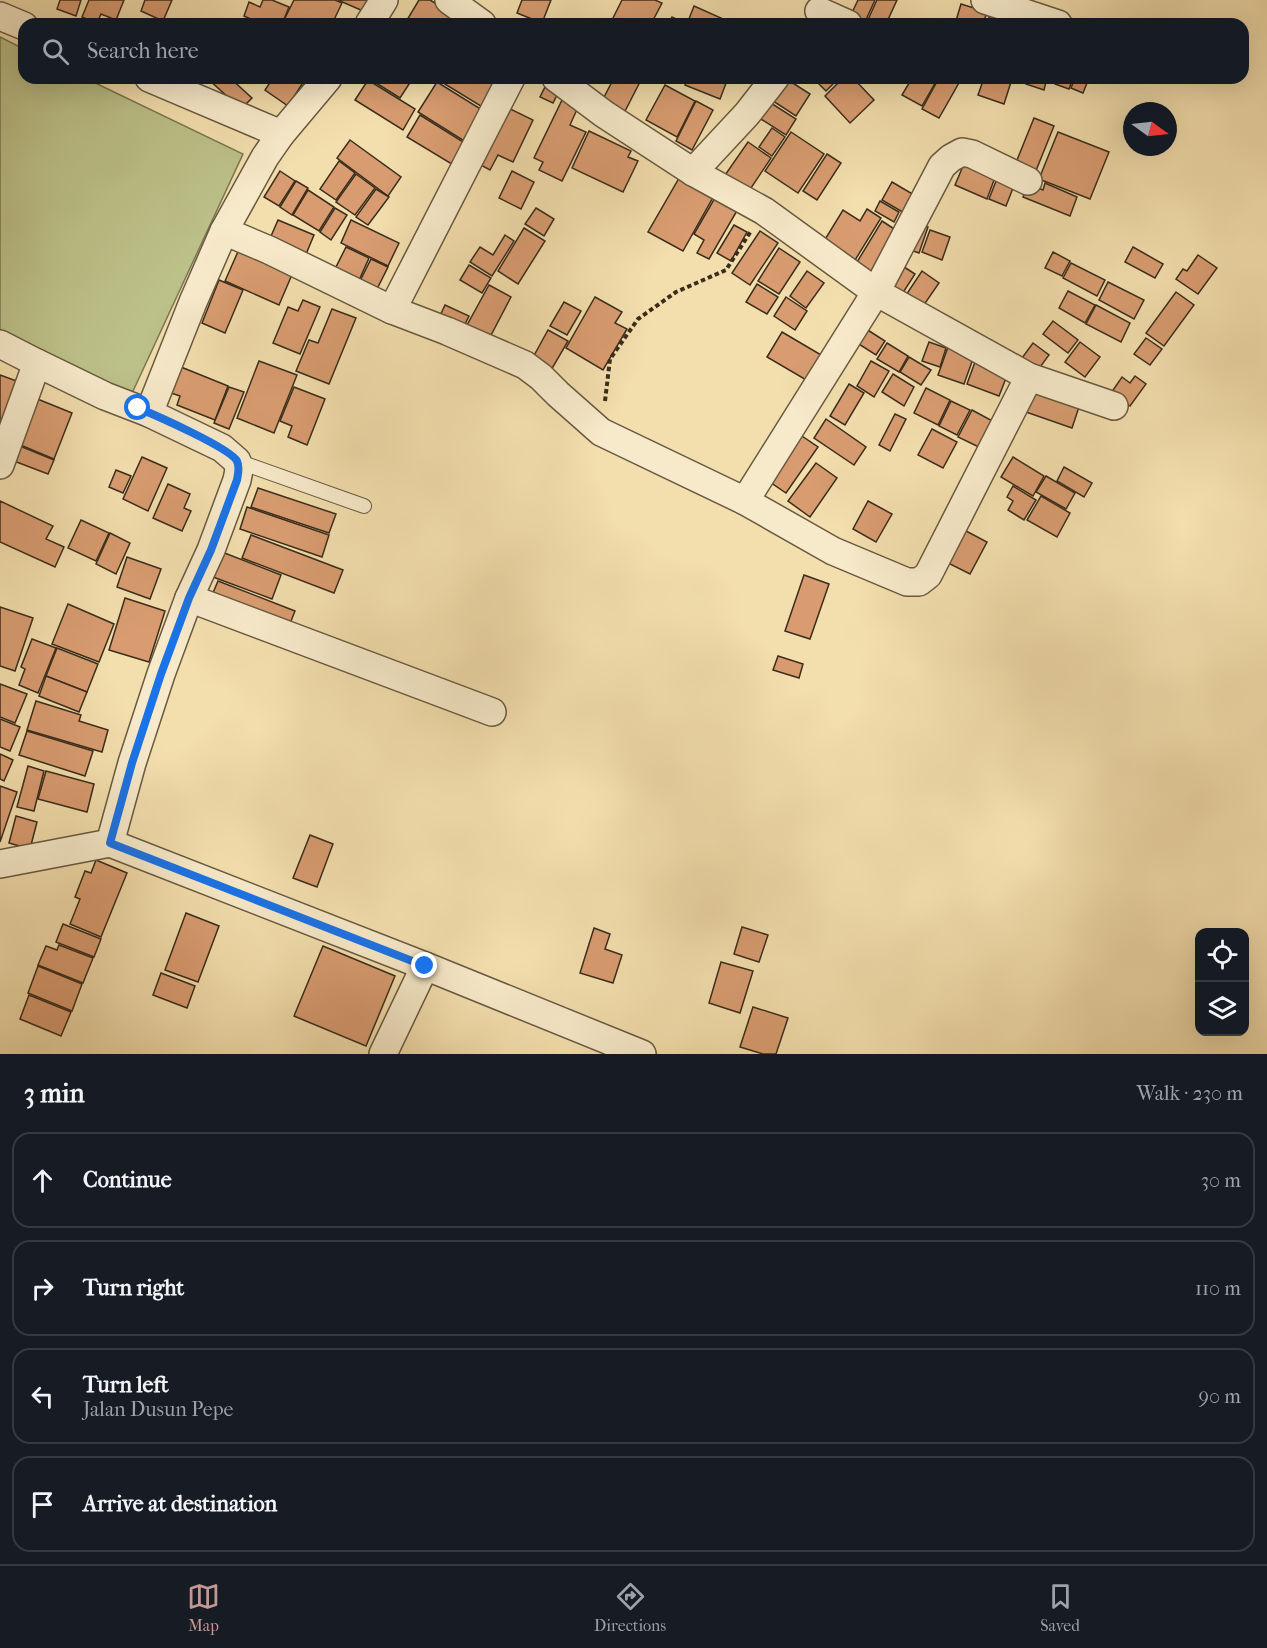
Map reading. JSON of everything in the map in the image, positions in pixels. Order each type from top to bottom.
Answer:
[{"type":"street","points":[[373,18],[384,0]]},
{"type":"street","points":[[449,0],[474,18]]},
{"type":"street","points":[[985,0],[1040,18]]},
{"type":"street","points":[[818,12],[833,18]]},
{"type":"street","points":[[0,16],[18,24]]},
{"type":"street","points":[[162,84],[281,134]]},
{"type":"street","points":[[149,413],[224,231],[265,157],[323,84]]},
{"type":"street","points":[[392,310],[508,84]]},
{"type":"street","points":[[564,84],[604,114],[693,172],[764,212],[876,292],[1029,377],[1114,406]]},
{"type":"street","points":[[693,172],[747,114],[770,84]]},
{"type":"street","points":[[745,501],[876,292],[942,166],[962,152],[972,154],[1028,181]]},
{"type":"street","points":[[224,231],[269,250],[392,310],[475,342],[525,365],[602,432],[745,501],[833,551],[907,582],[919,582],[928,575],[1029,377]]},
{"type":"street","points":[[0,344],[105,396],[149,413],[222,448],[237,461],[239,470],[211,550],[189,598],[161,674],[132,763],[110,843]]},
{"type":"street","points":[[0,465],[37,363]]},
{"type":"street","points":[[189,598],[492,712]]},
{"type":"street","points":[[0,864],[110,843],[642,1054]]},
{"type":"street","points":[[383,1054],[425,966]]},
{"type":"lane","points":[[237,461],[364,506]]},
{"type":"path","points":[[602,432],[610,359],[638,319],[676,292],[726,270],[764,212]]},
{"type":"green space","points":[[0,37],[18,46],[18,84],[97,84],[243,154],[127,404],[0,344]]},
{"type":"building","points":[[60,0],[81,0],[76,16],[57,9]]},
{"type":"building","points":[[89,0],[124,0],[117,18],[101,14],[99,18],[82,17]]},
{"type":"building","points":[[145,0],[172,0],[164,18],[156,18],[141,11]]},
{"type":"building","points":[[263,0],[272,0],[289,7],[284,18],[244,16],[249,2],[260,7]]},
{"type":"building","points":[[294,0],[335,0],[342,3],[335,18],[285,18]]},
{"type":"building","points":[[338,0],[368,0],[363,11]]},
{"type":"building","points":[[419,0],[430,0],[454,14],[452,18],[408,18]]},
{"type":"building","points":[[522,0],[551,0],[544,18],[530,18],[517,13]]},
{"type":"building","points":[[622,0],[655,0],[662,3],[654,18],[613,18]]},
{"type":"building","points":[[858,0],[875,0],[867,18],[849,18]]},
{"type":"building","points":[[877,0],[897,0],[889,18],[869,18]]},
{"type":"building","points":[[961,4],[987,12],[985,18],[957,18]]},
{"type":"building","points":[[694,6],[721,18],[689,18]]},
{"type":"building","points":[[992,8],[1014,14],[1013,18],[989,18]]},
{"type":"building","points":[[214,84],[237,84],[252,98],[241,109]]},
{"type":"building","points":[[269,84],[302,84],[288,106],[265,90]]},
{"type":"building","points":[[365,84],[374,84],[415,109],[403,130],[355,100]]},
{"type":"building","points":[[378,84],[409,84],[400,98]]},
{"type":"building","points":[[436,84],[440,84],[487,113],[469,144],[418,112]]},
{"type":"building","points":[[445,84],[499,84],[484,108]]},
{"type":"building","points":[[611,84],[639,84],[623,115],[601,103]]},
{"type":"building","points":[[685,84],[726,84],[720,99]]},
{"type":"building","points":[[779,84],[794,84],[810,94],[796,116],[767,97]]},
{"type":"building","points":[[819,84],[833,84],[826,91]]},
{"type":"building","points":[[837,84],[859,84],[874,100],[850,123],[825,96]]},
{"type":"building","points":[[908,84],[935,84],[922,106],[902,95]]},
{"type":"building","points":[[936,84],[958,84],[939,118],[922,109]]},
{"type":"building","points":[[982,84],[1010,84],[1004,104],[978,95]]},
{"type":"building","points":[[1026,84],[1046,84],[1044,90]]},
{"type":"building","points":[[1055,84],[1071,84],[1069,89]]},
{"type":"building","points":[[1073,84],[1087,84],[1083,93],[1071,88]]},
{"type":"building","points":[[665,85],[695,101],[677,137],[646,120]]},
{"type":"building","points":[[545,87],[558,93],[553,103],[540,97]]},
{"type":"building","points":[[563,98],[579,105],[570,125],[586,132],[562,181],[539,170],[543,162],[534,158]]},
{"type":"building","points":[[763,98],[796,119],[786,135],[753,114]]},
{"type":"building","points":[[696,101],[713,110],[692,150],[676,141]]},
{"type":"building","points":[[504,106],[533,120],[513,162],[498,155],[490,170],[477,163]]},
{"type":"building","points":[[420,115],[468,145],[455,166],[407,137]]},
{"type":"building","points":[[1034,118],[1054,126],[1035,173],[1015,165]]},
{"type":"building","points":[[772,128],[785,137],[772,156],[759,147]]},
{"type":"building","points":[[589,131],[631,151],[628,157],[638,161],[623,192],[572,168]]},
{"type":"building","points":[[791,132],[824,154],[798,193],[765,171]]},
{"type":"building","points":[[1058,132],[1109,152],[1090,199],[1039,179]]},
{"type":"building","points":[[350,140],[401,177],[388,196],[337,158]]},
{"type":"building","points":[[748,142],[771,158],[747,194],[723,178]]},
{"type":"building","points":[[827,154],[841,163],[817,200],[803,191]]},
{"type":"building","points":[[966,159],[997,172],[987,199],[955,185]]},
{"type":"building","points":[[339,161],[355,173],[336,200],[320,189]]},
{"type":"building","points":[[280,171],[295,181],[279,206],[264,197]]},
{"type":"building","points":[[512,171],[534,182],[521,209],[499,198]]},
{"type":"building","points":[[682,173],[716,192],[683,251],[648,232]]},
{"type":"building","points":[[356,174],[375,188],[355,215],[336,202]]},
{"type":"building","points":[[998,176],[1015,183],[1006,206],[989,199]]},
{"type":"building","points":[[296,181],[308,188],[292,215],[280,207]]},
{"type":"building","points":[[892,182],[921,199],[911,217],[882,200]]},
{"type":"building","points":[[1045,183],[1077,197],[1070,216],[1023,197],[1028,184],[1043,190]]},
{"type":"building","points":[[376,189],[389,197],[368,225],[356,217]]},
{"type":"building","points":[[308,190],[334,207],[319,231],[293,215]]},
{"type":"building","points":[[716,196],[738,209],[709,259],[697,253],[704,240],[694,234]]},
{"type":"building","points":[[880,201],[899,212],[894,222],[875,211]]},
{"type":"building","points":[[335,208],[347,215],[331,240],[320,232]]},
{"type":"building","points":[[536,208],[554,219],[544,236],[525,224]]},
{"type":"building","points":[[867,209],[881,218],[852,265],[821,246],[843,210],[860,221]]},
{"type":"building","points":[[278,220],[314,235],[304,259],[268,243]]},
{"type":"building","points":[[351,220],[399,243],[388,266],[341,243]]},
{"type":"building","points":[[882,221],[902,234],[874,280],[854,267]]},
{"type":"building","points":[[915,222],[928,227],[919,253],[905,248]]},
{"type":"building","points":[[734,225],[747,232],[731,261],[717,253]]},
{"type":"building","points":[[524,228],[545,241],[518,284],[498,271]]},
{"type":"building","points":[[930,230],[950,237],[942,260],[922,252]]},
{"type":"building","points":[[760,231],[778,243],[750,285],[732,273]]},
{"type":"building","points":[[505,235],[514,241],[492,276],[470,262],[480,247],[493,255]]},
{"type":"building","points":[[240,247],[294,270],[279,305],[225,281]]},
{"type":"building","points":[[346,247],[369,258],[356,287],[332,275]]},
{"type":"building","points":[[1133,247],[1163,264],[1155,278],[1125,262]]},
{"type":"building","points":[[779,248],[800,262],[779,294],[758,281]]},
{"type":"building","points":[[1053,252],[1070,261],[1062,276],[1045,268]]},
{"type":"building","points":[[1198,255],[1217,268],[1198,294],[1176,279],[1183,269],[1187,271]]},
{"type":"building","points":[[371,259],[388,267],[374,295],[357,287]]},
{"type":"building","points":[[898,263],[915,274],[897,302],[880,291]]},
{"type":"building","points":[[1071,263],[1105,280],[1097,296],[1063,278]]},
{"type":"building","points":[[469,265],[491,278],[482,293],[460,280]]},
{"type":"building","points":[[807,271],[824,283],[806,308],[790,296]]},
{"type":"building","points":[[922,271],[939,283],[919,312],[902,301]]},
{"type":"building","points":[[219,280],[243,290],[225,333],[202,323]]},
{"type":"building","points":[[1108,282],[1144,300],[1134,319],[1099,300]]},
{"type":"building","points":[[757,284],[778,297],[767,314],[746,302]]},
{"type":"building","points":[[489,285],[511,297],[489,339],[466,327]]},
{"type":"building","points":[[1068,291],[1095,305],[1085,323],[1059,308]]},
{"type":"building","points":[[1176,292],[1194,305],[1164,346],[1146,333]]},
{"type":"building","points":[[595,297],[622,312],[615,323],[627,329],[603,370],[566,348]]},
{"type":"building","points":[[786,297],[807,311],[795,330],[774,316]]},
{"type":"building","points":[[303,300],[320,307],[300,354],[273,343],[288,307],[298,311]]},
{"type":"building","points":[[564,302],[581,311],[567,335],[550,326]]},
{"type":"building","points":[[445,305],[469,316],[461,332],[438,320]]},
{"type":"building","points":[[1096,305],[1130,323],[1121,342],[1086,324]]},
{"type":"building","points":[[332,309],[356,318],[329,384],[296,371],[309,340],[318,343]]},
{"type":"building","points":[[1053,321],[1078,340],[1068,353],[1043,334]]},
{"type":"building","points":[[863,327],[885,341],[876,355],[854,341]]},
{"type":"building","points":[[548,330],[568,341],[550,372],[531,361]]},
{"type":"building","points":[[782,332],[828,359],[813,384],[767,357]]},
{"type":"building","points":[[1146,338],[1162,349],[1150,365],[1134,354]]},
{"type":"building","points":[[929,342],[946,348],[940,367],[922,361]]},
{"type":"building","points":[[1080,342],[1100,357],[1085,377],[1065,362]]},
{"type":"building","points":[[887,343],[908,356],[899,372],[877,359]]},
{"type":"building","points":[[1033,343],[1049,355],[1035,374],[1019,362]]},
{"type":"building","points":[[948,347],[974,356],[964,384],[938,375]]},
{"type":"building","points":[[909,357],[931,370],[921,385],[900,372]]},
{"type":"building","points":[[259,361],[297,375],[274,433],[237,418]]},
{"type":"building","points":[[871,361],[889,371],[874,397],[857,386]]},
{"type":"building","points":[[975,362],[1008,373],[999,396],[967,384]]},
{"type":"building","points":[[181,367],[228,386],[215,420],[177,405],[180,396],[171,393]]},
{"type":"building","points":[[893,374],[914,387],[904,406],[882,392]]},
{"type":"building","points":[[0,375],[22,383],[7,425],[0,423]]},
{"type":"building","points":[[1135,376],[1146,384],[1130,406],[1111,393],[1122,377],[1130,383]]},
{"type":"building","points":[[849,384],[864,393],[845,425],[830,416]]},
{"type":"building","points":[[1036,385],[1081,401],[1072,428],[1026,412]]},
{"type":"building","points":[[229,387],[244,392],[229,429],[214,423]]},
{"type":"building","points":[[294,387],[325,399],[307,445],[288,437],[292,426],[280,421]]},
{"type":"building","points":[[926,388],[950,400],[938,425],[914,413]]},
{"type":"building","points":[[35,398],[72,413],[54,459],[18,444]]},
{"type":"building","points":[[951,401],[970,410],[957,435],[939,426]]},
{"type":"building","points":[[972,410],[1000,425],[987,451],[958,437]]},
{"type":"building","points":[[895,414],[906,419],[890,451],[879,445]]},
{"type":"building","points":[[826,419],[866,447],[854,465],[814,438]]},
{"type":"building","points":[[932,429],[957,442],[943,468],[918,455]]},
{"type":"building","points":[[799,434],[818,447],[786,493],[767,480]]},
{"type":"building","points":[[20,446],[54,460],[48,474],[14,461]]},
{"type":"building","points":[[142,457],[167,468],[148,511],[123,499]]},
{"type":"building","points":[[1013,457],[1044,476],[1033,496],[1001,477]]},
{"type":"building","points":[[816,463],[837,478],[810,517],[788,501]]},
{"type":"building","points":[[1064,467],[1092,483],[1084,497],[1057,481]]},
{"type":"building","points":[[116,470],[131,476],[123,493],[109,487]]},
{"type":"building","points":[[1046,476],[1075,493],[1066,509],[1036,492]]},
{"type":"building","points":[[168,484],[190,494],[184,508],[191,511],[182,531],[153,518]]},
{"type":"building","points":[[1013,486],[1036,500],[1024,520],[1008,510],[1013,501],[1007,497]]},
{"type":"building","points":[[258,488],[336,514],[329,533],[251,507]]},
{"type":"building","points":[[1041,496],[1070,513],[1057,537],[1027,520]]},
{"type":"building","points":[[0,501],[53,526],[46,539],[64,547],[55,567],[0,542]]},
{"type":"building","points":[[868,501],[892,514],[876,542],[853,529]]},
{"type":"building","points":[[247,507],[329,535],[322,557],[240,529]]},
{"type":"building","points":[[81,520],[109,533],[96,561],[68,548]]},
{"type":"building","points":[[966,531],[987,542],[970,574],[948,563]]},
{"type":"building","points":[[110,533],[130,543],[116,574],[96,564]]},
{"type":"building","points":[[251,535],[343,570],[334,593],[242,558]]},
{"type":"building","points":[[222,552],[281,575],[272,599],[213,577]]},
{"type":"building","points":[[127,557],[161,569],[150,599],[117,587]]},
{"type":"building","points":[[804,575],[829,584],[810,639],[785,631]]},
{"type":"building","points":[[218,581],[295,611],[287,631],[210,600]]},
{"type":"building","points":[[125,598],[165,611],[149,662],[109,650]]},
{"type":"building","points":[[68,604],[114,624],[99,662],[52,644]]},
{"type":"building","points":[[0,607],[33,618],[15,671],[0,666]]},
{"type":"building","points":[[32,639],[56,648],[38,693],[19,685],[25,669],[21,667]]},
{"type":"building","points":[[57,648],[98,664],[87,692],[46,676]]},
{"type":"building","points":[[778,656],[803,664],[799,678],[773,670]]},
{"type":"building","points":[[46,676],[87,692],[79,712],[39,696]]},
{"type":"building","points":[[0,684],[27,694],[15,723],[0,717]]},
{"type":"building","points":[[36,701],[81,715],[79,721],[108,730],[102,752],[27,730]]},
{"type":"building","points":[[0,719],[20,727],[10,751],[0,747]]},
{"type":"building","points":[[27,731],[93,751],[85,776],[19,755]]},
{"type":"building","points":[[0,754],[13,760],[4,781],[0,779]]},
{"type":"building","points":[[28,766],[44,771],[34,811],[17,807]]},
{"type":"building","points":[[46,771],[94,784],[87,812],[38,799]]},
{"type":"building","points":[[0,786],[17,792],[0,842]]},
{"type":"building","points":[[16,816],[37,822],[30,849],[9,843]]},
{"type":"building","points":[[310,835],[333,844],[317,887],[293,878]]},
{"type":"building","points":[[96,860],[127,873],[101,937],[70,924],[80,899],[75,897],[85,871],[91,873]]},
{"type":"building","points":[[186,913],[219,926],[198,982],[165,970]]},
{"type":"building","points":[[63,924],[101,939],[94,957],[56,942]]},
{"type":"building","points":[[742,927],[768,935],[759,962],[734,954]]},
{"type":"building","points":[[594,928],[610,934],[605,949],[622,955],[613,983],[580,973]]},
{"type":"building","points":[[59,945],[93,958],[83,983],[38,965],[46,946],[57,950]]},
{"type":"building","points":[[323,946],[395,976],[366,1046],[294,1016]]},
{"type":"building","points":[[721,962],[753,971],[740,1013],[709,1003]]},
{"type":"building","points":[[38,966],[82,984],[72,1011],[28,993]]},
{"type":"building","points":[[161,973],[195,986],[187,1008],[153,995]]},
{"type":"building","points":[[29,995],[71,1012],[61,1036],[20,1019]]},
{"type":"building","points":[[753,1007],[788,1018],[776,1054],[763,1054],[740,1047]]},
{"type":"route","points":[[138,408],[222,448],[237,461],[239,470],[211,550],[189,598],[161,674],[132,763],[110,843],[425,966]]}]
